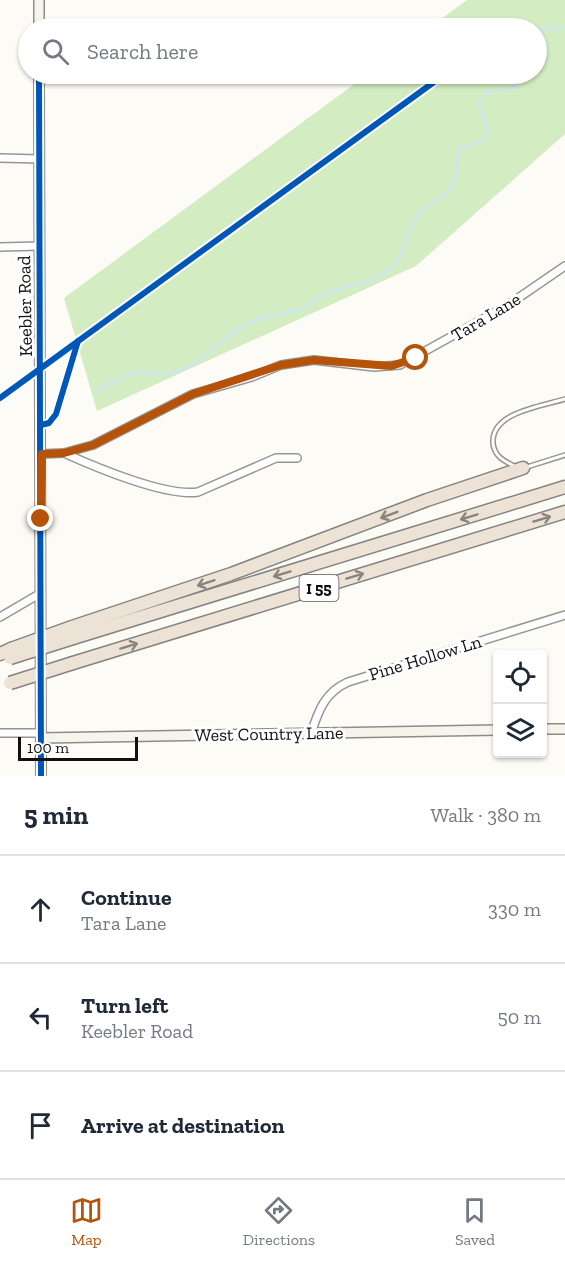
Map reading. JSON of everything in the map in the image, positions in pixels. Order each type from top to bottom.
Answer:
[{"type":"highway","points":[[72,632],[427,500],[523,468]]},
{"type":"highway","name":"I 55","points":[[5,656],[72,632],[565,487]]},
{"type":"highway","name":"I 55","points":[[5,685],[565,512]]},
{"type":"street","points":[[39,0],[39,18]]},
{"type":"street","name":"Keebler Road","points":[[39,84],[42,454],[41,776]]},
{"type":"street","points":[[0,158],[39,159]]},
{"type":"street","points":[[0,246],[39,246]]},
{"type":"street","name":"Tara Lane","points":[[42,454],[64,453],[106,440],[193,394],[281,365],[314,360],[374,367],[400,365],[507,305],[565,266]]},
{"type":"street","name":"Tara Lane","points":[[64,453],[163,489],[187,493],[198,492],[276,458],[297,458]]},
{"type":"street","points":[[0,617],[41,593]]},
{"type":"street","name":"Pine Hollow Ln","points":[[311,734],[322,703],[342,684],[565,615]]},
{"type":"street","points":[[547,729],[565,729]]},
{"type":"street","name":"West Country Lane","points":[[0,734],[41,736],[311,734],[493,730]]},
{"type":"lane","points":[[565,399],[507,418],[496,428],[493,441],[498,457],[523,468],[565,455]]},
{"type":"green space","points":[[467,0],[565,0],[565,134],[416,266],[97,411],[64,298],[354,84],[547,84],[547,18],[443,18]]},
{"type":"waterway","points":[[547,28],[565,28]]},
{"type":"waterway","points":[[95,392],[133,372],[164,374],[185,368],[250,322],[297,310],[326,293],[371,280],[387,271],[399,257],[421,211],[447,194],[454,183],[459,149],[483,140],[488,130],[478,104],[487,92],[515,88],[514,84]]},
{"type":"cycle path","points":[[39,84],[41,776]]},
{"type":"cycle path","points":[[0,398],[431,84]]},
{"type":"cycle path","points":[[41,425],[49,423],[56,414],[78,341]]},
{"type":"route","points":[[41,519],[42,454],[64,453],[93,445],[193,394],[281,365],[314,360],[374,367],[400,365],[416,358]]}]
